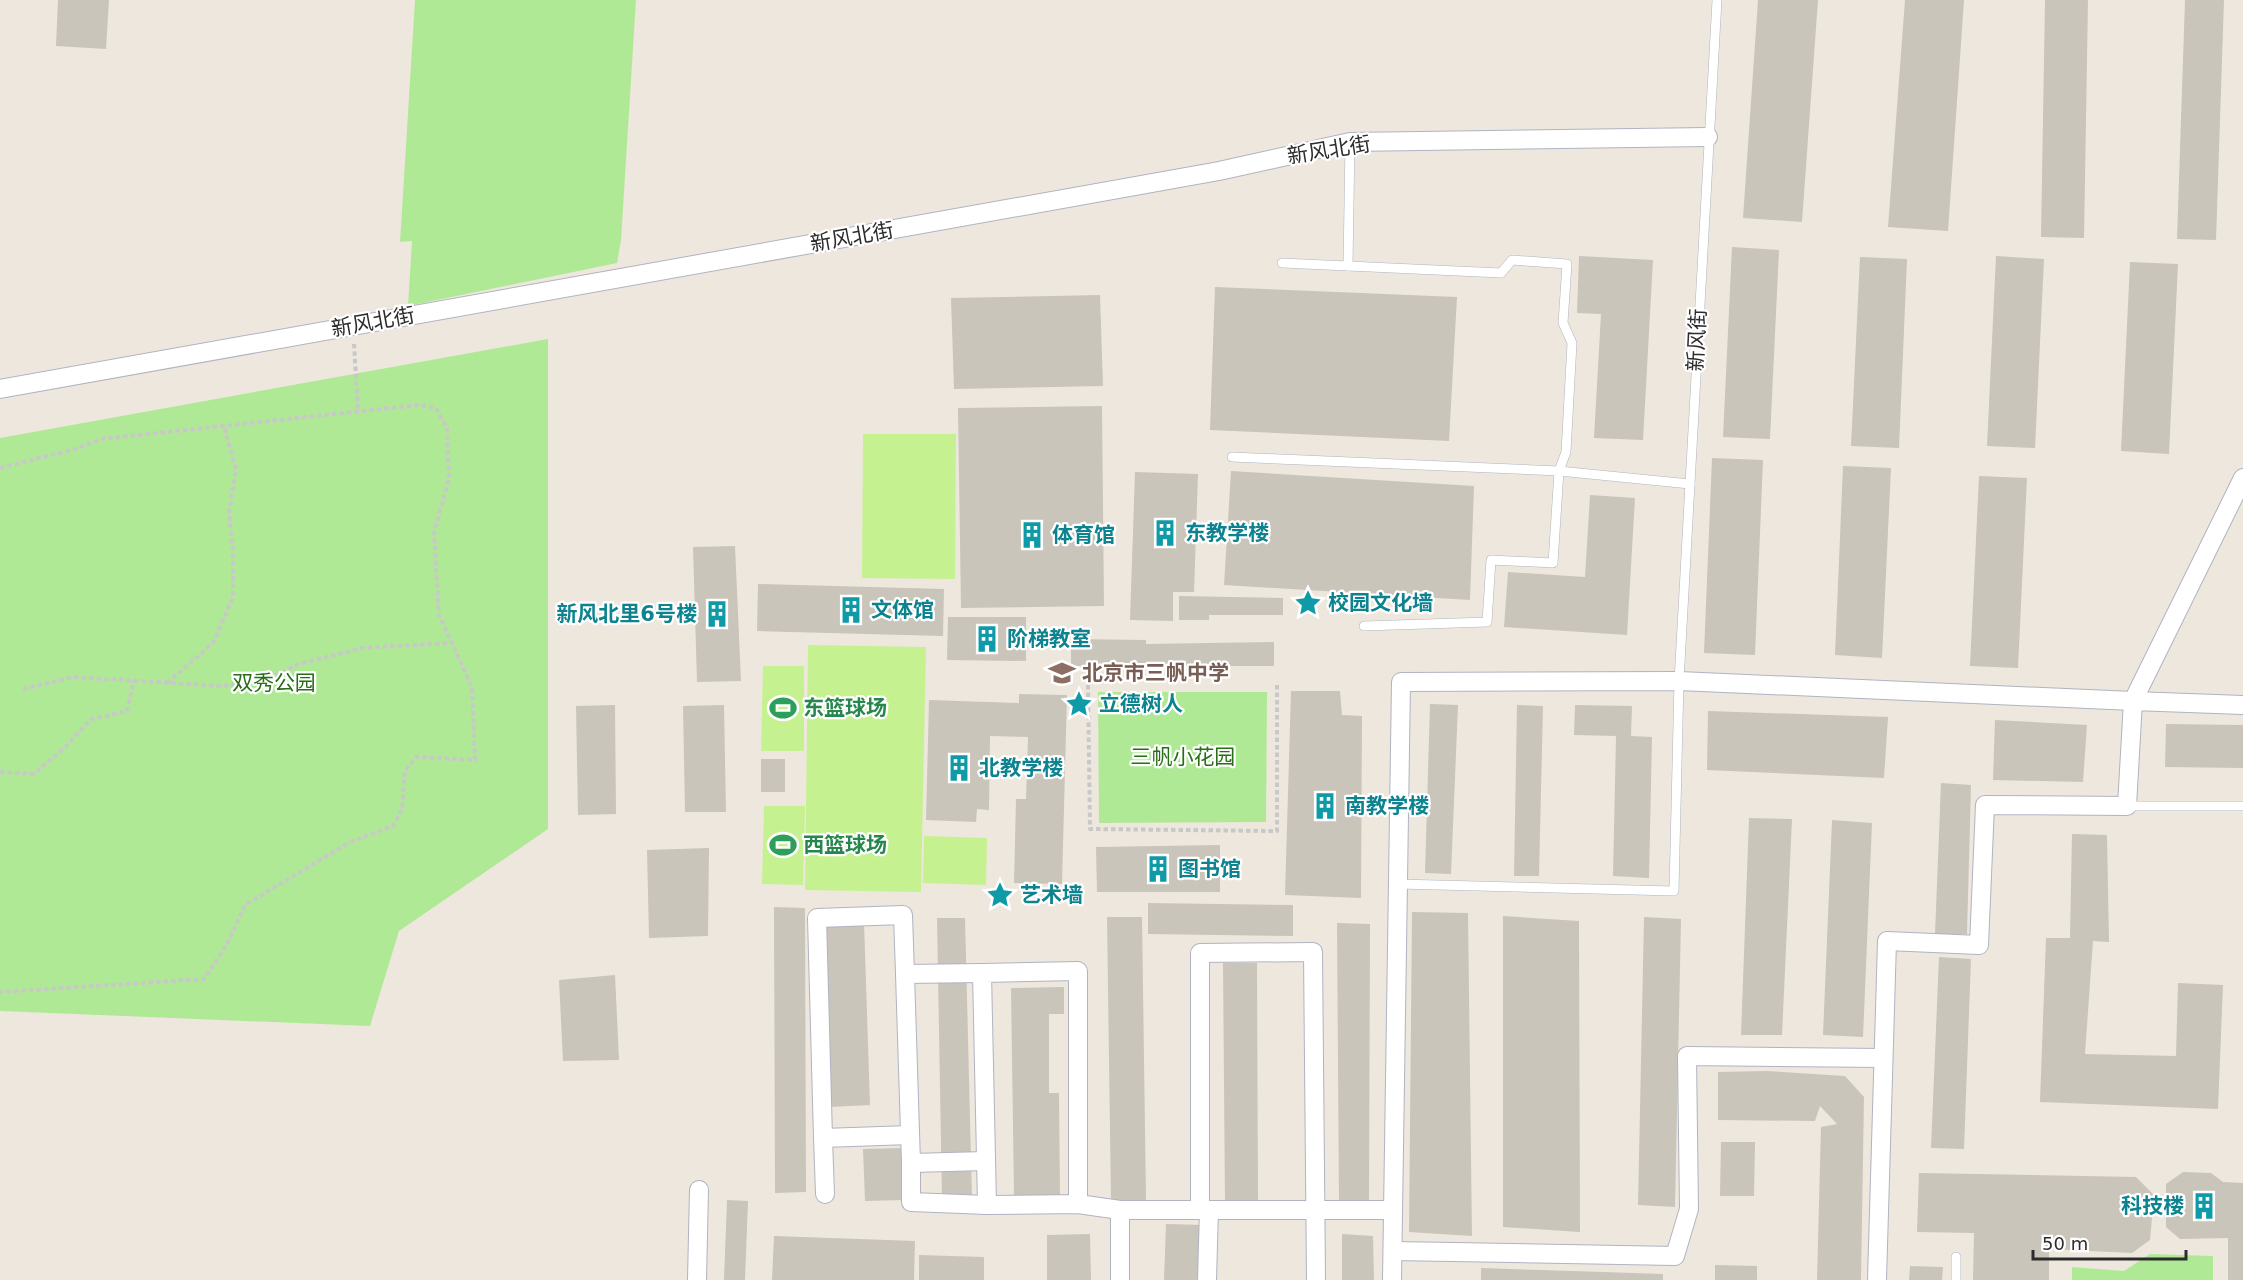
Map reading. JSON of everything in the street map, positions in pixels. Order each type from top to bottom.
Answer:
[{"type":"street","name":"新风北街","points":[[0,389],[1220,171],[1350,142],[1708,137]]},
{"type":"street","points":[[1877,1280],[1887,941],[1979,945],[1985,805],[2127,806],[2133,701],[2243,478]]},
{"type":"street","points":[[1392,1280],[1401,682],[1680,681],[2243,705]]},
{"type":"street","points":[[825,1194],[817,918],[903,915],[911,1202],[987,1205],[1078,1204],[1120,1210],[1393,1210]]},
{"type":"street","points":[[1207,1280],[1200,953],[1313,952],[1316,1280]]},
{"type":"street","points":[[905,974],[1078,971],[1078,1204]]},
{"type":"street","points":[[982,973],[987,1205]]},
{"type":"street","points":[[1393,1251],[1676,1256],[1689,1209],[1687,1056],[1883,1058]]},
{"type":"street","points":[[823,1138],[910,1135]]},
{"type":"street","points":[[911,1163],[986,1161]]},
{"type":"street","points":[[697,1280],[699,1190]]},
{"type":"street","points":[[1120,1210],[1120,1280]]},
{"type":"lane","name":"新风街","points":[[1398,884],[1674,891],[1680,681],[1716,0]]},
{"type":"lane","points":[[1348,266],[1350,142]]},
{"type":"lane","points":[[1282,263],[1501,273],[1512,260],[1567,264],[1563,323],[1572,343],[1566,452],[1559,471],[1553,563],[1491,560],[1487,622],[1365,626]]},
{"type":"lane","points":[[1232,457],[1559,471],[1690,484]]},
{"type":"lane","points":[[2127,806],[2243,806]]},
{"type":"lane","points":[[1956,1257],[1956,1280]]},
{"type":"path","points":[[354,326],[358,411]]},
{"type":"path","points":[[0,468],[75,449],[102,439],[419,405],[435,408],[447,428],[449,479],[434,533],[439,615],[472,687],[475,760],[416,757],[405,771],[402,809],[393,826],[350,842],[245,905],[227,944],[204,979],[0,992]]},
{"type":"path","points":[[167,683],[213,643],[233,597],[233,550],[229,513],[236,470],[224,427]]},
{"type":"path","points":[[23,689],[73,678],[221,686],[263,681],[299,664],[362,648],[452,643]]},
{"type":"path","points":[[0,771],[34,774],[92,719],[126,711],[134,680]]},
{"type":"path","points":[[1088,685],[1090,830],[1277,831],[1277,683]]},
{"type":"green space","points":[[415,0],[636,0],[621,240],[617,263],[408,306],[412,241],[400,242]]},
{"type":"green space","name":"双秀公园","points":[[548,339],[548,829],[399,931],[370,1026],[0,1011],[0,438]]},
{"type":"green space","points":[[863,434],[956,434],[955,579],[862,578]]},
{"type":"green space","points":[[808,645],[926,647],[921,892],[805,890]]},
{"type":"green space","name":"东篮球场","points":[[763,666],[804,666],[804,751],[761,751]]},
{"type":"green space","name":"三帆小花园","points":[[1098,692],[1267,692],[1266,822],[1099,823]]},
{"type":"green space","name":"西篮球场","points":[[764,806],[805,806],[803,885],[762,884]]},
{"type":"green space","points":[[924,836],[987,838],[986,885],[923,883]]},
{"type":"green space","points":[[2150,1254],[2213,1256],[2213,1280],[2072,1280],[2072,1267],[2124,1271]]},
{"type":"building","points":[[58,0],[109,0],[106,49],[56,46]]},
{"type":"building","points":[[1758,0],[1818,0],[1802,222],[1743,218]]},
{"type":"building","points":[[1905,0],[1964,0],[1948,231],[1888,227]]},
{"type":"building","points":[[2045,0],[2088,0],[2084,238],[2041,237]]},
{"type":"building","points":[[2185,0],[2224,0],[2216,240],[2177,239]]},
{"type":"building","points":[[1732,247],[1779,250],[1770,439],[1723,437]]},
{"type":"building","points":[[1579,256],[1653,260],[1643,440],[1594,438],[1601,314],[1577,313]]},
{"type":"building","points":[[1996,256],[2044,259],[2035,448],[1987,446]]},
{"type":"building","points":[[1860,257],[1907,259],[1899,448],[1851,446]]},
{"type":"building","points":[[2130,262],[2178,264],[2169,454],[2121,451]]},
{"type":"building","points":[[1215,287],[1457,297],[1449,441],[1210,430]]},
{"type":"building","points":[[1100,295],[1103,386],[954,389],[951,298]]},
{"type":"building","name":"体育馆","points":[[1102,406],[1104,606],[961,608],[958,408]]},
{"type":"building","points":[[1712,458],[1763,460],[1755,655],[1704,653]]},
{"type":"building","points":[[1843,466],[1891,468],[1882,658],[1835,655]]},
{"type":"building","points":[[1231,471],[1474,486],[1470,600],[1224,585]]},
{"type":"building","name":"东教学楼","points":[[1135,472],[1198,474],[1194,592],[1173,592],[1173,621],[1130,620]]},
{"type":"building","points":[[1979,476],[2027,478],[2018,668],[1970,666]]},
{"type":"building","points":[[1590,495],[1635,498],[1627,635],[1504,627],[1508,572],[1585,577]]},
{"type":"building","name":"新风北里6号楼","points":[[735,546],[741,681],[697,682],[693,547]]},
{"type":"building","name":"文体馆","points":[[758,584],[944,589],[943,636],[757,631]]},
{"type":"building","points":[[1179,596],[1283,598],[1283,615],[1209,615],[1209,620],[1179,620]]},
{"type":"building","name":"阶梯教室","points":[[948,617],[1026,617],[1026,661],[947,660]]},
{"type":"building","points":[[1071,639],[1146,640],[1146,644],[1274,642],[1274,666],[1071,666]]},
{"type":"building","name":"南教学楼","points":[[1291,691],[1340,691],[1342,715],[1362,716],[1361,898],[1285,895]]},
{"type":"building","name":"北教学楼","points":[[1019,694],[1067,695],[1062,884],[1014,883],[1016,799],[1026,799],[1028,737],[990,736],[989,810],[977,809],[976,822],[926,820],[929,700],[1019,703]]},
{"type":"building","points":[[1430,704],[1458,705],[1451,874],[1425,873]]},
{"type":"building","points":[[615,705],[616,814],[578,815],[576,706]]},
{"type":"building","points":[[724,705],[726,812],[685,812],[683,706]]},
{"type":"building","points":[[1517,705],[1543,706],[1539,876],[1514,876]]},
{"type":"building","points":[[1575,705],[1632,706],[1631,736],[1652,737],[1649,878],[1613,876],[1616,736],[1574,735]]},
{"type":"building","points":[[1708,711],[1888,717],[1884,778],[1707,770]]},
{"type":"building","points":[[1995,720],[2087,725],[2083,782],[1993,780]]},
{"type":"building","points":[[2166,724],[2243,725],[2243,768],[2165,767]]},
{"type":"building","points":[[761,759],[785,759],[785,792],[761,792]]},
{"type":"building","points":[[1941,783],[1971,785],[1967,934],[1935,934]]},
{"type":"building","points":[[1749,818],[1792,819],[1782,1035],[1741,1035]]},
{"type":"building","points":[[1832,820],[1872,823],[1863,1037],[1823,1035]]},
{"type":"building","points":[[2072,834],[2107,835],[2109,942],[2093,941],[2085,1054],[2176,1056],[2178,983],[2223,985],[2218,1109],[2040,1102],[2046,938],[2070,938]]},
{"type":"building","name":"图书馆","points":[[1220,845],[1220,892],[1097,892],[1096,847]]},
{"type":"building","points":[[709,848],[708,936],[649,938],[647,850]]},
{"type":"building","points":[[1148,903],[1293,905],[1293,936],[1148,934]]},
{"type":"building","points":[[774,907],[805,908],[806,1192],[775,1193]]},
{"type":"building","points":[[1412,912],[1468,913],[1472,1236],[1409,1232]]},
{"type":"building","points":[[1503,916],[1579,921],[1580,1232],[1503,1227]]},
{"type":"building","points":[[1107,917],[1142,917],[1146,1200],[1111,1201]]},
{"type":"building","points":[[1644,917],[1681,919],[1675,1207],[1638,1205]]},
{"type":"building","points":[[937,918],[965,918],[972,1199],[942,1200]]},
{"type":"building","points":[[864,922],[870,1105],[830,1107],[825,924]]},
{"type":"building","points":[[1337,923],[1370,924],[1369,1204],[1339,1205]]},
{"type":"building","points":[[1939,957],[1971,959],[1964,1149],[1931,1148]]},
{"type":"building","points":[[1223,963],[1257,963],[1258,1203],[1225,1203]]},
{"type":"building","points":[[615,975],[619,1060],[563,1061],[559,980]]},
{"type":"building","points":[[1064,987],[1064,1014],[1049,1014],[1049,1093],[1059,1093],[1060,1196],[1014,1195],[1011,988]]},
{"type":"building","points":[[1767,1071],[1845,1076],[1864,1097],[1861,1280],[1817,1280],[1821,1127],[1837,1124],[1820,1106],[1815,1121],[1718,1120],[1718,1072]]},
{"type":"building","points":[[1721,1142],[1755,1142],[1754,1196],[1720,1196]]},
{"type":"building","points":[[903,1148],[905,1200],[865,1201],[863,1149]]},
{"type":"building","name":"科技楼","points":[[2183,1172],[2211,1173],[2223,1182],[2243,1183],[2243,1280],[2228,1280],[2228,1238],[2180,1239],[2166,1227],[2166,1184]]},
{"type":"building","points":[[1919,1173],[2136,1177],[2154,1195],[2150,1240],[2132,1253],[2049,1249],[2049,1280],[1973,1280],[1974,1233],[1917,1232]]},
{"type":"building","points":[[727,1200],[748,1201],[745,1280],[724,1280]]},
{"type":"building","points":[[1166,1224],[1203,1225],[1202,1280],[1164,1280]]},
{"type":"building","points":[[1090,1234],[1091,1280],[1047,1280],[1047,1235]]},
{"type":"building","points":[[1342,1234],[1373,1236],[1374,1280],[1342,1280]]},
{"type":"building","points":[[774,1236],[915,1241],[914,1280],[772,1280]]},
{"type":"building","points":[[919,1255],[984,1257],[984,1280],[919,1280]]},
{"type":"building","points":[[1715,1265],[1757,1266],[1757,1280],[1715,1280]]},
{"type":"building","points":[[1910,1266],[1943,1267],[1942,1280],[1909,1280]]},
{"type":"building","points":[[1481,1268],[1663,1274],[1663,1280],[1481,1280]]},
{"type":"place","name":"东教学楼","points":[[1165,533]]},
{"type":"place","name":"体育馆","points":[[1032,535]]},
{"type":"place","name":"校园文化墙","points":[[1308,603]]},
{"type":"place","name":"文体馆","points":[[851,610]]},
{"type":"place","name":"新风北里6号楼","points":[[717,614]]},
{"type":"place","name":"阶梯教室","points":[[987,639]]},
{"type":"place","name":"北京市三帆中学","points":[[1062,673]]},
{"type":"place","name":"立德树人","points":[[1079,704]]},
{"type":"place","name":"东篮球场","points":[[783,708]]},
{"type":"place","name":"北教学楼","points":[[959,768]]},
{"type":"place","name":"南教学楼","points":[[1325,806]]},
{"type":"place","name":"西篮球场","points":[[783,845]]},
{"type":"place","name":"图书馆","points":[[1158,869]]},
{"type":"place","name":"艺术墙","points":[[1000,895]]},
{"type":"place","name":"科技楼","points":[[2204,1206]]}]
